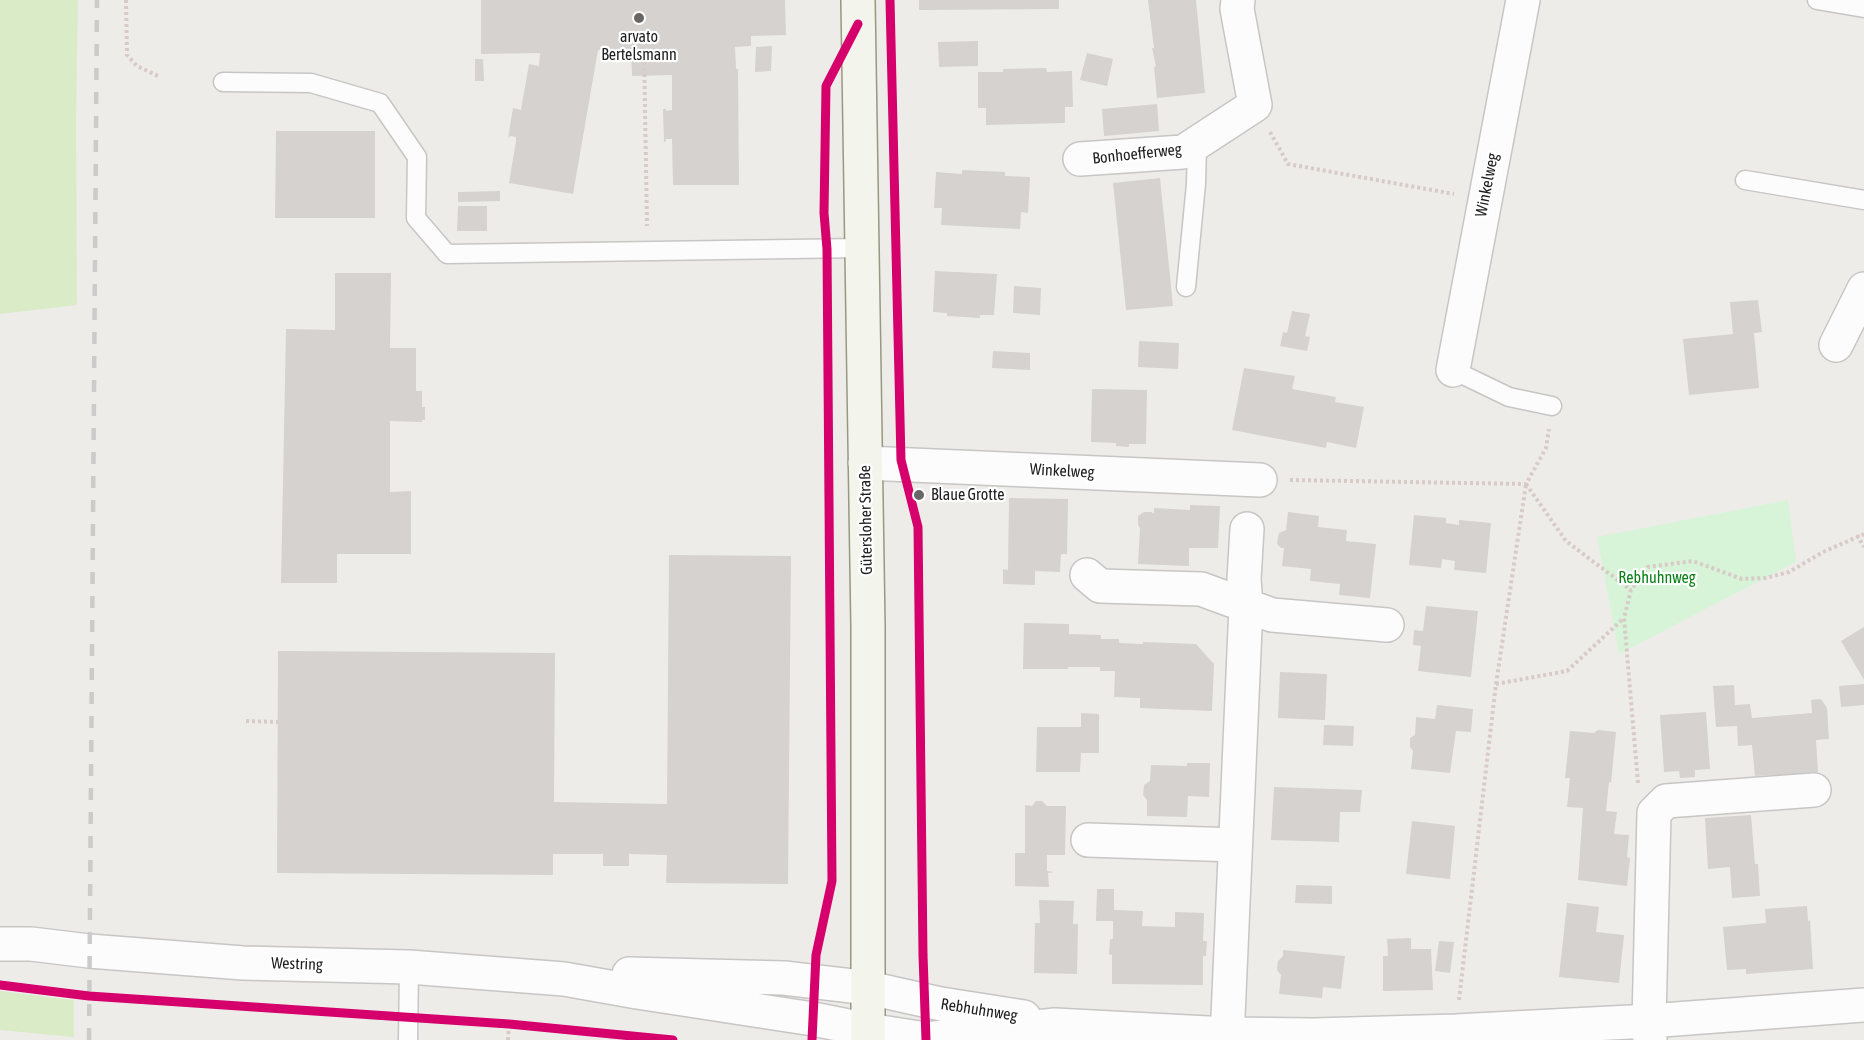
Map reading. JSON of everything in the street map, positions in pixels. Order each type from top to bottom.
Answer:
[{"type":"main road","name":"Gütersloher Straße","points":[[858,0],[868,627],[868,1035]]},
{"type":"street","points":[[1238,0],[1237,9],[1255,105]]},
{"type":"street","name":"Winkelweg","points":[[1453,370],[1523,0]]},
{"type":"street","name":"Bonhoefferweg","points":[[1080,159],[1183,152],[1255,105]]},
{"type":"street","points":[[1836,345],[1864,290]]},
{"type":"street","name":"Winkelweg","points":[[865,463],[1260,480]]},
{"type":"street","points":[[1227,1037],[1246,606],[1244,579],[1247,528]]},
{"type":"street","points":[[1087,575],[1100,586],[1201,589],[1272,615],[1387,626]]},
{"type":"street","points":[[1650,1030],[1654,813],[1666,801],[1814,790]]},
{"type":"street","points":[[1088,840],[1235,845]]},
{"type":"street","name":"Westring","points":[[0,935],[15,944],[243,963],[409,967],[564,978],[637,992],[813,1018],[868,1035]]},
{"type":"street","name":"Westring","points":[[564,978],[639,973],[729,975],[784,978],[869,988]]},
{"type":"street","name":"Rebhuhnweg","points":[[869,988],[946,1005],[1011,1013],[1055,1025]]},
{"type":"street","name":"Rebhuhnweg","points":[[868,1035],[926,1039],[1055,1025],[1227,1037],[1456,1031],[1650,1030],[1864,1005]]},
{"type":"lane","points":[[1817,0],[1864,8]]},
{"type":"lane","points":[[223,82],[310,82],[380,103],[417,157],[416,218],[447,254],[861,248]]},
{"type":"lane","points":[[1186,286],[1196,184],[1197,145]]},
{"type":"lane","points":[[1745,180],[1864,200]]},
{"type":"lane","points":[[1453,370],[1509,397],[1552,406]]},
{"type":"lane","points":[[408,1040],[409,967]]},
{"type":"path","points":[[126,0],[127,55],[136,66],[158,76]]},
{"type":"path","points":[[644,50],[646,251]]},
{"type":"path","points":[[1255,105],[1288,164],[1484,200]]},
{"type":"path","points":[[1456,1031],[1496,684],[1526,484],[1546,448],[1552,406]]},
{"type":"path","points":[[1260,480],[1526,484]]},
{"type":"path","points":[[1526,484],[1566,541],[1631,590]]},
{"type":"path","points":[[1654,813],[1639,800],[1624,618],[1631,590],[1648,567],[1693,561],[1743,579],[1766,578],[1789,572],[1823,552],[1864,534]]},
{"type":"path","points":[[1857,536],[1864,547]]},
{"type":"path","points":[[1496,684],[1567,671],[1624,618]]},
{"type":"path","points":[[246,721],[278,722]]},
{"type":"path","points":[[508,1040],[509,1024]]},
{"type":"green space","points":[[0,0],[78,0],[77,305],[0,314]]},
{"type":"green space","name":"Rebhuhnweg","points":[[1788,500],[1796,562],[1619,654],[1597,537]]},
{"type":"green space","points":[[0,991],[74,1000],[74,1037],[0,1030]]},
{"type":"building","points":[[481,0],[785,0],[786,35],[751,36],[751,46],[735,47],[736,69],[738,69],[739,185],[673,185],[672,139],[666,139],[664,142],[663,109],[672,110],[672,75],[632,76],[631,50],[608,52],[608,50],[598,50],[573,194],[509,183],[516,141],[516,137],[508,138],[513,108],[521,110],[529,64],[539,66],[540,53],[481,54]]},
{"type":"building","points":[[919,0],[1059,0],[1059,9],[919,10]]},
{"type":"building","points":[[1148,0],[1196,0],[1205,93],[1157,98],[1154,67],[1156,66],[1152,48],[1154,48]]},
{"type":"building","points":[[978,41],[978,66],[939,67],[938,42]]},
{"type":"building","points":[[772,46],[771,71],[755,72],[756,47]]},
{"type":"building","points":[[1087,53],[1113,59],[1107,86],[1080,80]]},
{"type":"building","points":[[475,59],[483,59],[484,81],[475,81]]},
{"type":"building","points":[[1046,68],[1047,72],[1072,71],[1073,107],[1065,107],[1065,123],[986,125],[986,108],[978,108],[978,72]]},
{"type":"building","points":[[1157,104],[1159,131],[1104,136],[1102,109]]},
{"type":"building","points":[[276,131],[375,131],[375,218],[275,218]]},
{"type":"building","points":[[962,170],[1005,172],[1005,176],[1030,177],[1028,213],[1021,212],[1020,229],[941,225],[942,208],[934,208],[936,172],[962,174]]},
{"type":"building","points":[[1160,178],[1173,306],[1126,310],[1113,183]]},
{"type":"building","points":[[500,191],[500,201],[458,202],[458,192]]},
{"type":"building","points":[[458,206],[487,206],[487,231],[457,231]]},
{"type":"building","points":[[935,271],[997,274],[994,315],[980,315],[980,318],[947,316],[947,313],[933,312]]},
{"type":"building","points":[[335,273],[391,273],[390,348],[416,348],[416,391],[422,391],[425,420],[422,422],[390,421],[390,492],[411,491],[411,554],[337,554],[337,583],[281,583],[286,329],[335,330]]},
{"type":"building","points":[[1014,286],[1041,288],[1040,315],[1013,313]]},
{"type":"building","points":[[1758,300],[1762,332],[1754,333],[1759,388],[1689,395],[1683,339],[1733,334],[1730,302]]},
{"type":"building","points":[[1292,311],[1310,314],[1305,336],[1310,337],[1307,351],[1280,346],[1283,332],[1287,333]]},
{"type":"building","points":[[1139,341],[1179,343],[1178,369],[1138,367]]},
{"type":"building","points":[[993,351],[1030,353],[1030,370],[992,368]]},
{"type":"building","points":[[1244,368],[1295,376],[1292,389],[1336,397],[1335,402],[1364,407],[1356,448],[1327,442],[1326,448],[1232,430]]},
{"type":"building","points":[[1092,389],[1147,390],[1146,444],[1129,444],[1129,447],[1116,446],[1116,443],[1091,442]]},
{"type":"building","points":[[1009,498],[1068,499],[1067,554],[1061,554],[1060,572],[1035,571],[1035,585],[1003,584],[1003,569],[1008,570]]},
{"type":"building","points":[[1190,505],[1220,506],[1218,548],[1189,548],[1189,566],[1138,564],[1140,528],[1138,516],[1144,512],[1154,514],[1154,508],[1190,510]]},
{"type":"building","points":[[1288,512],[1319,516],[1318,527],[1347,530],[1346,541],[1376,544],[1370,598],[1339,595],[1340,584],[1310,581],[1311,569],[1282,566],[1284,548],[1277,544],[1279,533],[1286,530]]},
{"type":"building","points":[[1414,515],[1446,518],[1446,523],[1459,525],[1459,520],[1491,523],[1486,573],[1454,570],[1455,561],[1442,559],[1441,568],[1409,565]]},
{"type":"building","points":[[669,555],[791,556],[788,884],[666,883],[667,855],[629,854],[629,866],[603,866],[603,854],[553,854],[553,875],[277,873],[278,651],[555,653],[554,802],[667,804]]},
{"type":"building","points":[[1426,606],[1478,611],[1471,677],[1418,671],[1421,646],[1413,645],[1414,630],[1423,631]]},
{"type":"building","points":[[1024,623],[1069,624],[1069,634],[1101,635],[1101,639],[1119,639],[1119,643],[1196,644],[1214,664],[1212,711],[1140,708],[1140,698],[1114,697],[1115,671],[1100,671],[1100,667],[1023,669]]},
{"type":"building","points":[[1864,627],[1864,680],[1841,641]]},
{"type":"building","points":[[1280,672],[1327,674],[1325,720],[1278,718]]},
{"type":"building","points":[[1864,684],[1864,705],[1841,707],[1839,686]]},
{"type":"building","points":[[1734,685],[1735,705],[1750,704],[1752,718],[1812,713],[1811,700],[1821,699],[1827,708],[1829,739],[1816,740],[1818,772],[1802,773],[1797,779],[1777,781],[1770,775],[1755,776],[1752,745],[1738,746],[1737,726],[1716,727],[1713,686]]},
{"type":"building","points":[[1437,705],[1473,709],[1471,732],[1456,731],[1450,773],[1411,769],[1413,751],[1410,747],[1410,738],[1415,735],[1416,717],[1435,719]]},
{"type":"building","points":[[1706,712],[1710,769],[1695,770],[1695,777],[1680,778],[1679,771],[1664,772],[1660,715]]},
{"type":"building","points":[[1081,713],[1099,714],[1099,753],[1081,753],[1080,772],[1036,772],[1037,727],[1081,727]]},
{"type":"building","points":[[1324,725],[1354,726],[1353,746],[1323,745]]},
{"type":"building","points":[[1598,730],[1616,732],[1606,811],[1617,812],[1614,834],[1629,835],[1627,857],[1630,858],[1627,886],[1578,880],[1583,808],[1567,807],[1570,778],[1565,778],[1570,731],[1594,733]]},
{"type":"building","points":[[1187,763],[1210,763],[1209,797],[1188,796],[1187,817],[1147,816],[1147,800],[1143,795],[1144,785],[1150,781],[1151,765],[1187,766]]},
{"type":"building","points":[[1274,787],[1362,790],[1360,812],[1340,812],[1339,842],[1271,840]]},
{"type":"building","points":[[1036,801],[1042,801],[1047,806],[1066,806],[1065,855],[1047,855],[1047,871],[1054,872],[1048,873],[1049,887],[1015,886],[1015,853],[1025,853],[1025,805],[1032,806]]},
{"type":"building","points":[[1751,815],[1760,896],[1732,898],[1730,867],[1708,869],[1705,818]]},
{"type":"building","points":[[1412,821],[1455,826],[1450,879],[1406,874]]},
{"type":"building","points":[[1296,885],[1332,886],[1332,904],[1295,903]]},
{"type":"building","points":[[1097,889],[1114,889],[1114,910],[1143,911],[1142,926],[1175,927],[1175,912],[1204,913],[1203,941],[1207,941],[1206,956],[1203,956],[1203,985],[1112,984],[1112,955],[1109,954],[1110,939],[1113,939],[1113,921],[1096,921]]},
{"type":"building","points":[[1039,900],[1074,901],[1073,924],[1078,924],[1077,974],[1034,973],[1035,923],[1040,923]]},
{"type":"building","points":[[1567,903],[1599,907],[1596,932],[1624,935],[1619,983],[1559,977]]},
{"type":"building","points":[[1807,906],[1813,969],[1746,974],[1746,969],[1727,970],[1723,927],[1766,923],[1765,909]]},
{"type":"building","points":[[1411,938],[1411,949],[1431,949],[1433,990],[1383,991],[1383,956],[1388,956],[1387,939]]},
{"type":"building","points":[[1439,941],[1454,942],[1450,973],[1435,971]]},
{"type":"building","points":[[1283,950],[1345,956],[1341,989],[1323,987],[1322,998],[1279,994],[1281,975],[1277,970]]},
{"type":"railway","points":[[89,1040],[97,0]]},
{"type":"cycle path","points":[[890,0],[901,460],[918,527],[926,1040]]},
{"type":"cycle path","points":[[812,1040],[816,955],[832,881],[827,249],[824,213],[826,86],[858,24]]},
{"type":"cycle path","points":[[0,985],[89,996],[509,1024],[673,1040]]},
{"type":"place","name":"arvato Bertelsmann","points":[[639,18]]},
{"type":"place","name":"Blaue Grotte","points":[[919,495]]}]
